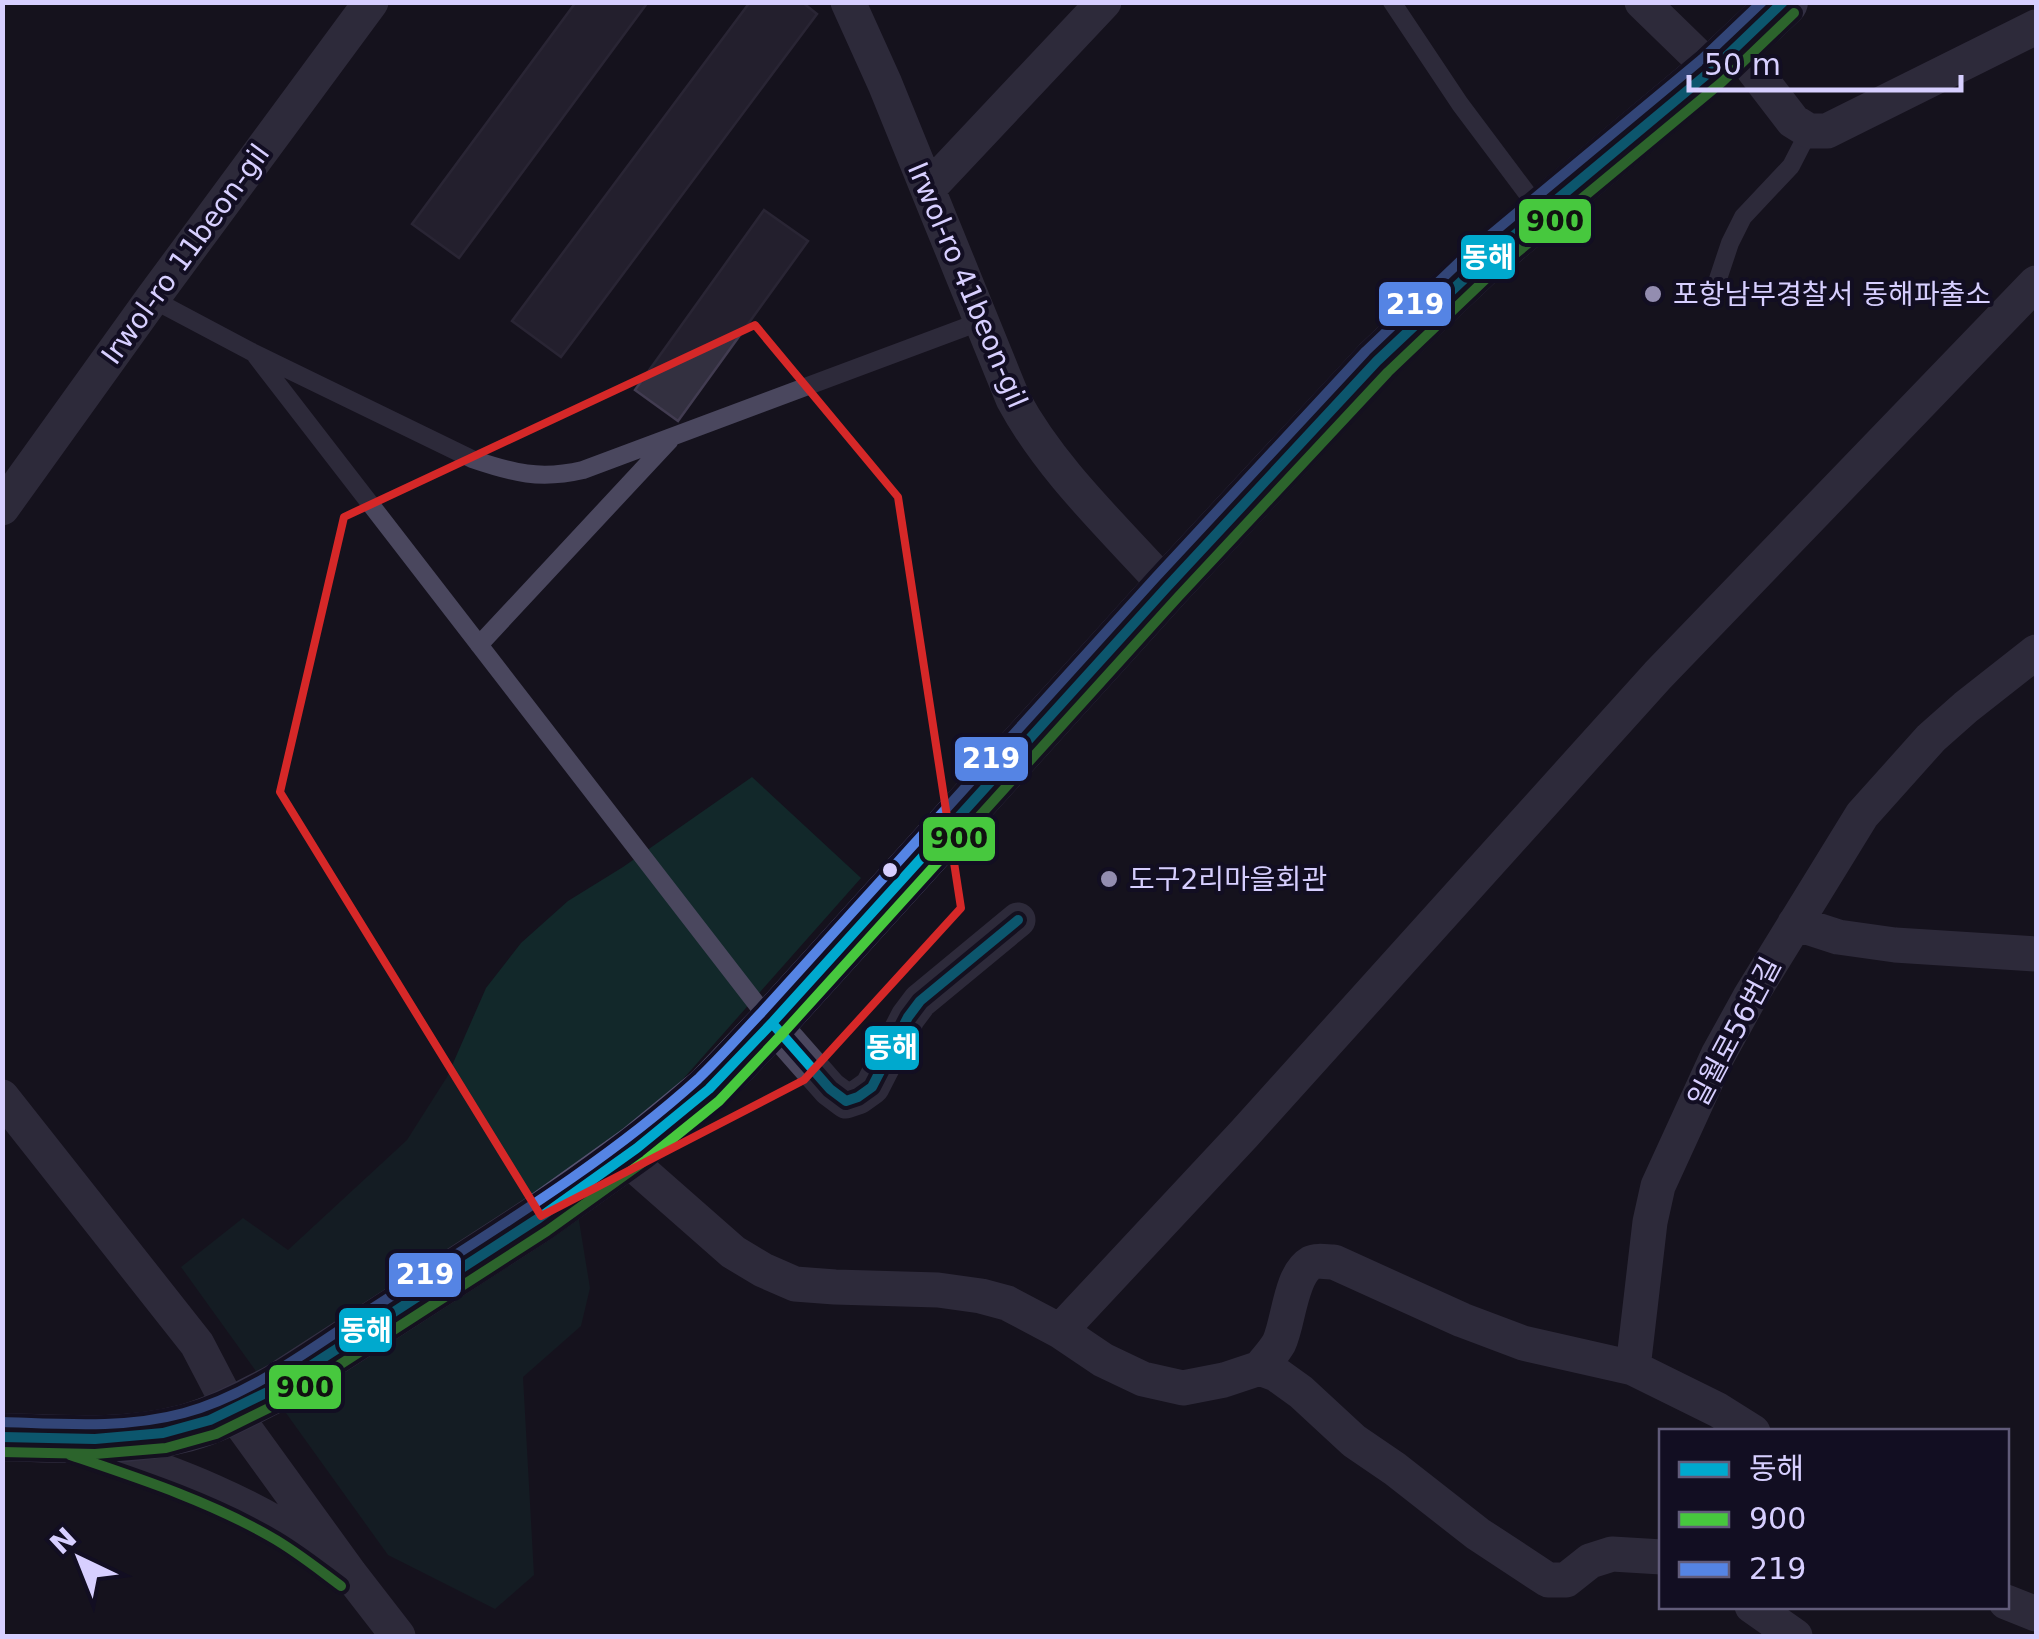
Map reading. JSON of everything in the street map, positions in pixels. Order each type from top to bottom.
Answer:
[{"type":"street","name":"Irwol-ro 11beon-gil","points":[[2,508],[371,2]]},
{"type":"street","name":"Irwol-ro 41beon-gil","points":[[848,2],[1012,399],[1048,455],[1167,587]]},
{"type":"street","points":[[928,189],[1104,2]]},
{"type":"street","points":[[1642,2],[1725,59],[1793,121],[1810,131],[1827,131],[2036,27]]},
{"type":"street","points":[[2,1437],[115,1439],[188,1427],[232,1411],[278,1386],[490,1250],[625,1157],[709,1089],[772,1023],[1377,361],[1468,274],[1725,59],[1784,2]]},
{"type":"street","points":[[1060,1331],[1244,1134],[1658,676],[2036,283]]},
{"type":"street","name":"일월로56번길","points":[[1633,1368],[1650,1222],[1658,1186],[1718,1056],[1862,815],[1896,774],[1954,717],[2036,652]]},
{"type":"street","points":[[772,1023],[830,1089],[846,1100],[858,1097],[872,1086],[920,1001],[1018,920]]},
{"type":"street","points":[[1795,923],[1838,936],[1895,945],[2036,954]]},
{"type":"street","points":[[2,1097],[197,1344],[232,1411],[398,1636]]},
{"type":"street","points":[[625,1157],[733,1252],[795,1284],[938,1290],[1006,1302],[1103,1360],[1143,1379],[1183,1388],[1260,1368],[1278,1343],[1297,1281],[1312,1262],[1322,1261],[1334,1262],[1523,1343],[1633,1368],[1749,1429]]},
{"type":"street","points":[[1260,1368],[1276,1374],[1354,1441],[1478,1534],[1548,1580],[1566,1580],[1590,1561],[1612,1554],[1659,1557]]},
{"type":"street","points":[[70,1440],[135,1461],[232,1501],[274,1522],[350,1574]]},
{"type":"street","points":[[2009,1603],[2036,1614]]},
{"type":"street","points":[[1756,1609],[1795,1636]]},
{"type":"lane","points":[[1392,2],[1460,104],[1541,212]]},
{"type":"lane","points":[[1716,285],[1743,217],[1791,166],[1810,131]]},
{"type":"lane","points":[[152,299],[472,458],[537,476],[584,470],[982,321]]},
{"type":"lane","points":[[252,352],[772,1023]]},
{"type":"lane","points":[[479,644],[674,436]]},
{"type":"highlighted area","points":[[755,325],[898,497],[961,908],[804,1080],[541,1216],[280,792],[344,517]]},
{"type":"green space","points":[[752,777],[861,878],[653,1113],[572,1178],[590,1288],[581,1326],[523,1377],[534,1575],[495,1609],[388,1555],[181,1267],[243,1218],[288,1250],[407,1140],[447,1077],[486,988],[521,943],[568,901]]},
{"type":"building","points":[[576,2],[648,2],[459,258],[412,224]]},
{"type":"building","points":[[750,2],[802,2],[817,14],[561,357],[512,321]]},
{"type":"building","points":[[764,210],[808,241],[678,421],[635,390]]},
{"type":"transit line","name":"219","points":[[3,1422],[139,1421],[184,1413],[235,1394],[542,1199],[661,1111],[761,1013],[1366,351],[1471,251],[1702,59],[1762,2]]},
{"type":"transit line","name":"동해","points":[[2,1437],[95,1439],[163,1433],[210,1420],[278,1387],[539,1218],[637,1148],[709,1089],[772,1023],[1377,361],[1481,263],[1712,70],[1783,2]]},
{"type":"transit line","name":"900","points":[[2,1452],[95,1454],[166,1448],[216,1434],[285,1400],[547,1231],[646,1160],[719,1101],[1388,372],[1491,274],[1722,82],[1794,13]]},
{"type":"transit line","name":"동해","points":[[772,1023],[830,1089],[846,1101],[858,1097],[872,1087],[920,1001],[1018,920]]},
{"type":"transit line","name":"900","points":[[70,1455],[223,1512],[280,1542],[341,1586]]},
{"type":"place","name":"포항남부경찰서 동해파출소","points":[[1653,294]]},
{"type":"place","name":"도구2리마을회관","points":[[1109,879]]}]
